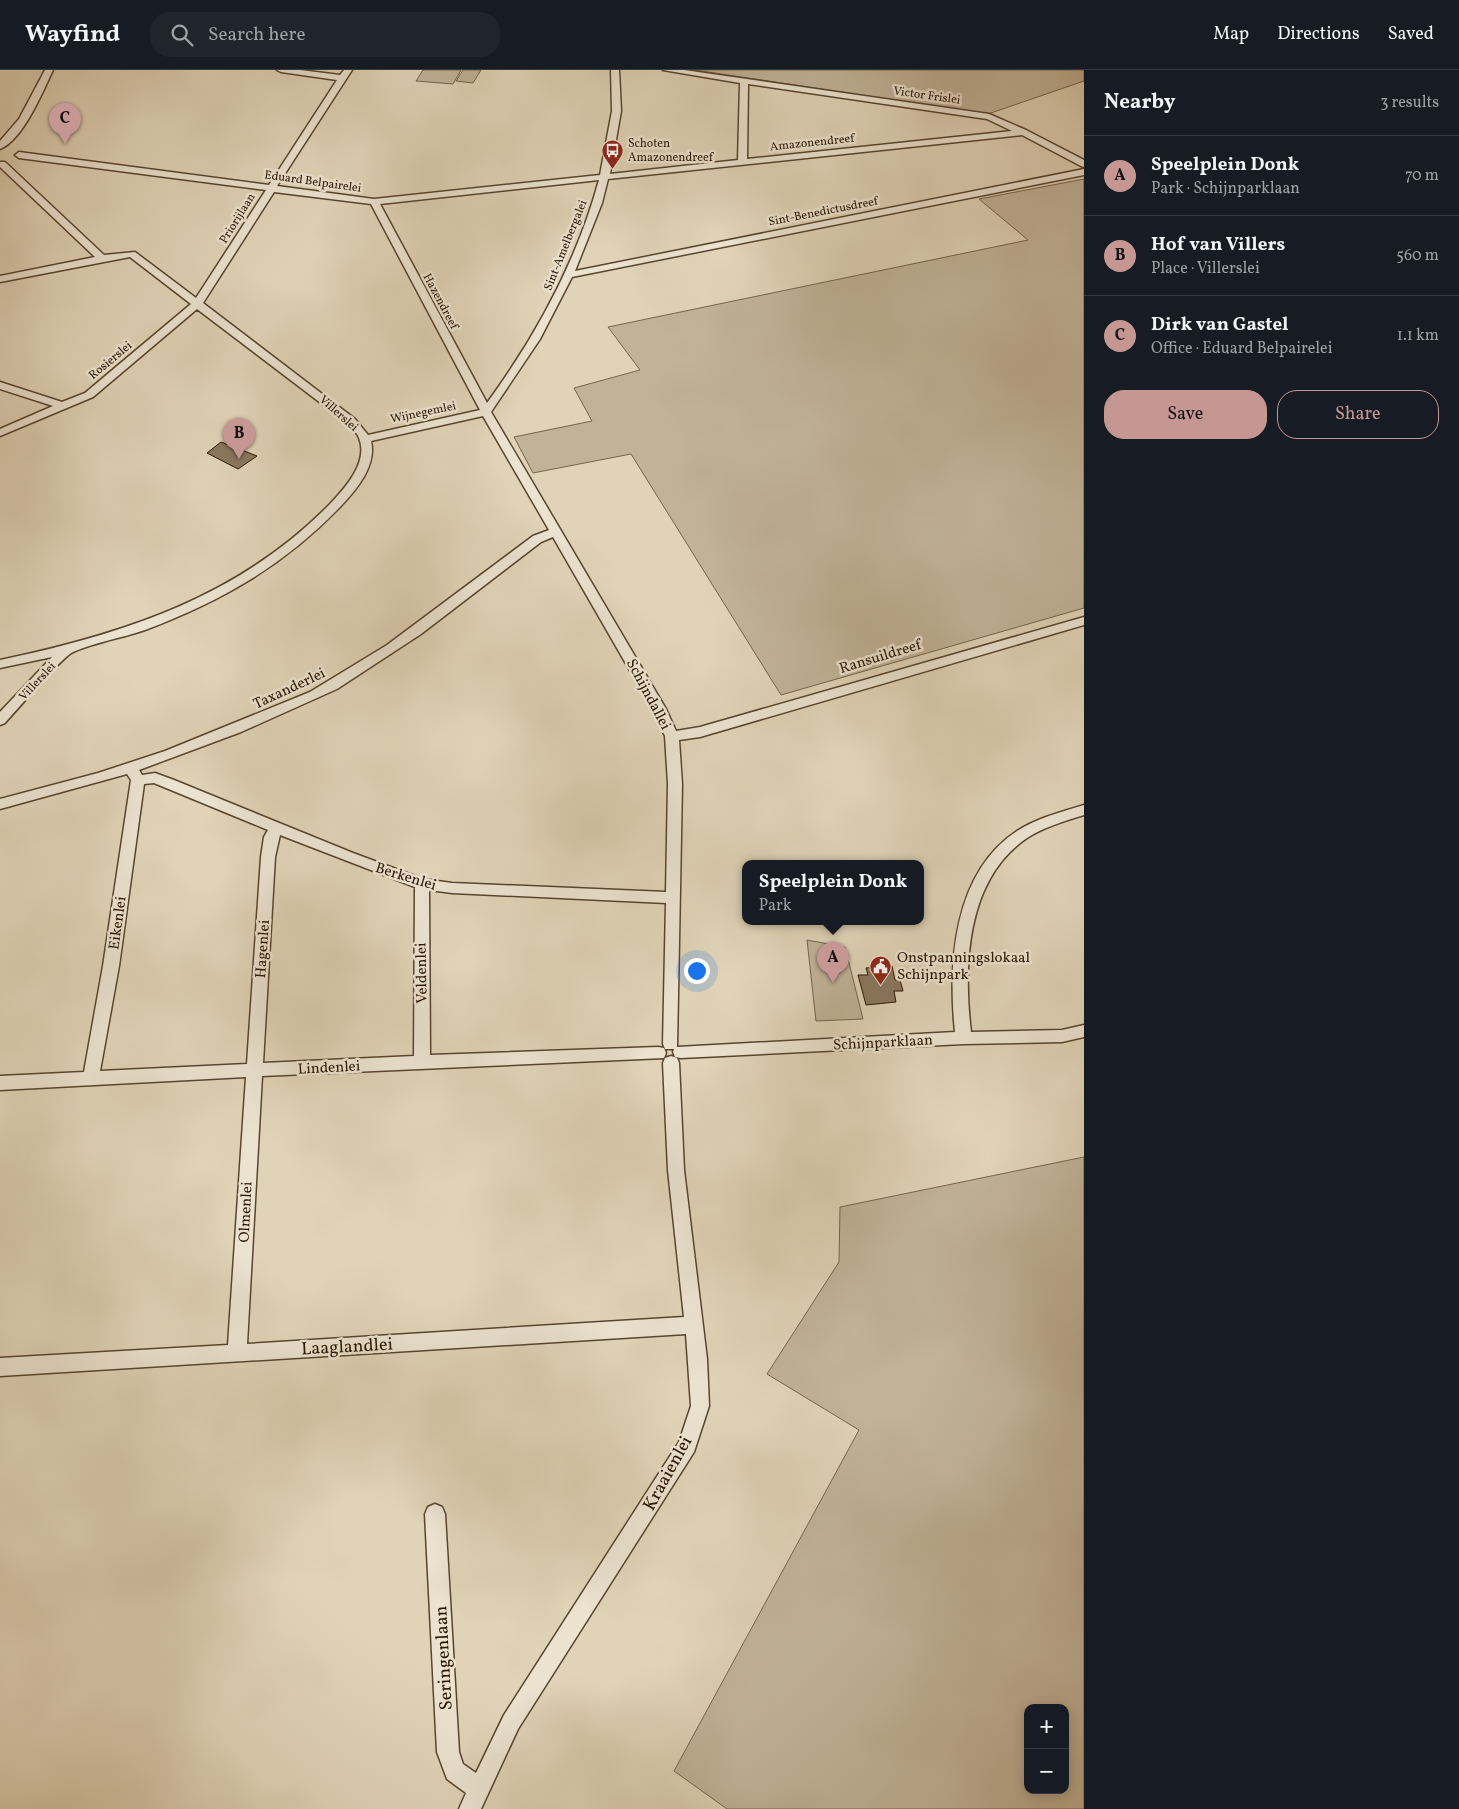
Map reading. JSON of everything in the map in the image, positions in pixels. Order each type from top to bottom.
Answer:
[{"type":"street","points":[[0,146],[4,138],[25,120],[49,70]]},
{"type":"street","points":[[282,70],[345,74]]},
{"type":"street","name":"Sint-Amelbergalei","points":[[486,412],[531,346],[552,310],[568,275],[605,177],[618,114],[615,70]]},
{"type":"street","name":"Victor Frislei","points":[[667,70],[989,117],[1023,132],[1084,164]]},
{"type":"street","name":"Priorijlaan","points":[[198,304],[345,74]]},
{"type":"street","points":[[742,162],[742,90],[744,81]]},
{"type":"street","name":"Amazonendreef","points":[[605,177],[1023,132]]},
{"type":"street","points":[[4,138],[20,144],[19,155],[1,164],[102,258]]},
{"type":"street","name":"Eduard Belpairelei","points":[[19,155],[374,202],[605,177]]},
{"type":"street","name":"Sint-Benedictusdreef","points":[[568,275],[1084,172]]},
{"type":"street","name":"Hazendreef","points":[[374,202],[486,412]]},
{"type":"street","name":"Villerslei","points":[[0,279],[102,258],[132,254],[351,421],[365,439],[366,456],[357,480],[335,506],[303,538],[262,570],[220,593],[182,610],[64,652],[0,720]]},
{"type":"street","name":"Rosierslei","points":[[0,433],[89,395],[198,304]]},
{"type":"street","points":[[0,385],[62,406]]},
{"type":"street","name":"Wijnegemlei","points":[[365,439],[486,412]]},
{"type":"street","name":"Schijndallei","points":[[486,412],[659,709],[672,736],[675,784],[670,1053]]},
{"type":"street","name":"Taxanderlei","points":[[0,804],[135,774],[149,762],[249,724],[338,682],[407,638],[536,539],[556,531]]},
{"type":"street","name":"Ransuildreef","points":[[686,733],[695,728],[1084,613]]},
{"type":"street","name":"Ransuildreef","points":[[672,736],[700,732],[1084,620]]},
{"type":"street","points":[[0,664],[64,652]]},
{"type":"street","points":[[149,762],[155,778]]},
{"type":"street","name":"Berkenlei","points":[[135,774],[155,778],[348,857],[422,884],[471,889],[673,898]]},
{"type":"street","name":"Eikenlei","points":[[91,1079],[111,966],[135,774]]},
{"type":"street","points":[[964,1038],[959,1006],[966,931],[973,896],[989,865],[1020,836],[1059,818],[1084,810]]},
{"type":"street","name":"Hagenlei","points":[[254,1072],[268,857],[271,837],[277,828]]},
{"type":"street","name":"Veldenlei","points":[[422,884],[422,1062]]},
{"type":"street","name":"Schijnparklaan","points":[[670,1053],[964,1038],[1062,1036],[1084,1031]]},
{"type":"street","name":"Lindenlei","points":[[0,1083],[254,1072],[422,1062],[670,1053]]},
{"type":"street","name":"Kraaienlei","points":[[470,1809],[511,1722],[687,1446],[700,1406],[698,1359],[676,1170],[670,1053]]},
{"type":"street","name":"Olmenlei","points":[[237,1352],[254,1072]]},
{"type":"street","name":"Laaglandlei","points":[[0,1367],[694,1325]]},
{"type":"street","name":"Seringenlaan","points":[[435,1514],[448,1752],[455,1771],[479,1788]]},
{"type":"shaded area","points":[[423,70],[461,70],[453,84],[416,81]]},
{"type":"shaded area","points":[[463,70],[481,70],[473,83],[456,81]]},
{"type":"shaded area","points":[[695,70],[1084,70],[1084,81],[988,114]]},
{"type":"shaded area","points":[[1084,179],[1084,608],[781,695],[631,454],[533,473],[514,437],[592,421],[574,388],[640,370],[608,327],[1028,240],[979,199]]},
{"type":"shaded area","points":[[807,940],[845,947],[863,1019],[816,1021]]},
{"type":"shaded area","points":[[1084,1157],[1084,1809],[727,1809],[674,1771],[859,1430],[767,1374],[839,1262],[840,1207]]},
{"type":"building","points":[[221,442],[257,456],[238,469],[207,453]]},
{"type":"building","name":"Onstpanningslokaal Schijnpark","points":[[892,966],[895,980],[900,980],[903,991],[894,991],[896,1002],[866,1005],[858,975],[868,975],[866,968]]},
{"type":"place","name":"Dirk van Gastel","points":[[65,144]]},
{"type":"place","name":"Schoten Amazonendreef","points":[[612,169]]},
{"type":"place","name":"Hof van Villers","points":[[239,459]]},
{"type":"place","name":"Speelplein Donk","points":[[833,983]]},
{"type":"place","name":"Onstpanningslokaal Schijnpark","points":[[881,985]]}]
